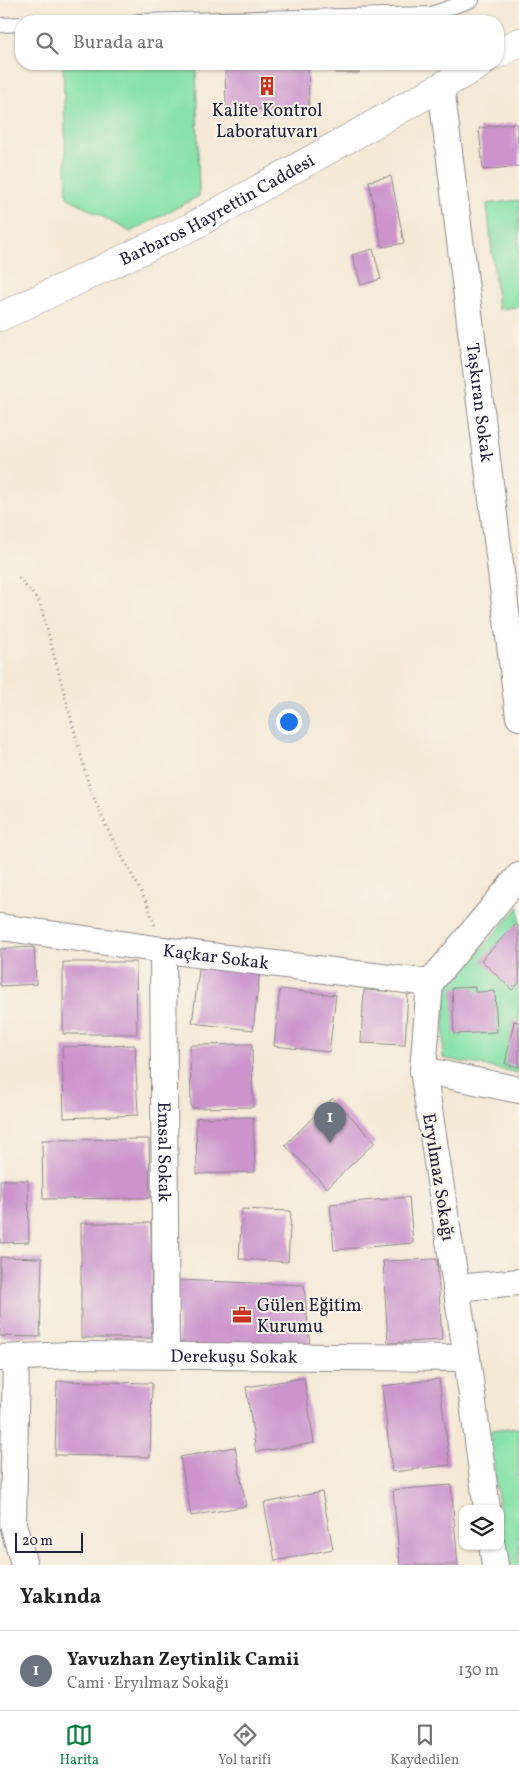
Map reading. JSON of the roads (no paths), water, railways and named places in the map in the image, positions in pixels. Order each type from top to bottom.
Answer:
[{"type":"street","points":[[504,51],[519,42]]},
{"type":"street","name":"Barbaros Hayrettin Caddesi","points":[[0,317],[191,227],[470,70]]},
{"type":"street","name":"Taşkıran Sokak","points":[[441,86],[519,717]]},
{"type":"street","points":[[430,983],[519,876]]},
{"type":"street","name":"Kaçkar Sokak","points":[[0,927],[163,950],[430,983]]},
{"type":"street","name":"Emsal Sokak","points":[[163,950],[166,1356]]},
{"type":"street","name":"Eryılmaz Sokağı","points":[[430,983],[423,1070],[467,1358],[486,1505]]},
{"type":"street","points":[[423,1070],[519,1090]]},
{"type":"street","points":[[456,1288],[519,1282]]},
{"type":"street","name":"Derekuşu Sokak","points":[[8,1358],[70,1354],[467,1358]]},
{"type":"street","points":[[8,1358],[13,1524],[24,1565]]},
{"type":"street","points":[[493,1550],[495,1565]]},
{"type":"lane","points":[[389,15],[431,14],[472,0]]},
{"type":"lane","points":[[0,25],[15,24]]},
{"type":"place","name":"Kalite Kontrol Laboratuvarı","points":[[267,86]]},
{"type":"place","name":"Yavuzhan Zeytinlik Camii","points":[[330,1143]]},
{"type":"place","name":"Gülen Eği̇ti̇m Kurumu","points":[[242,1315]]}]
